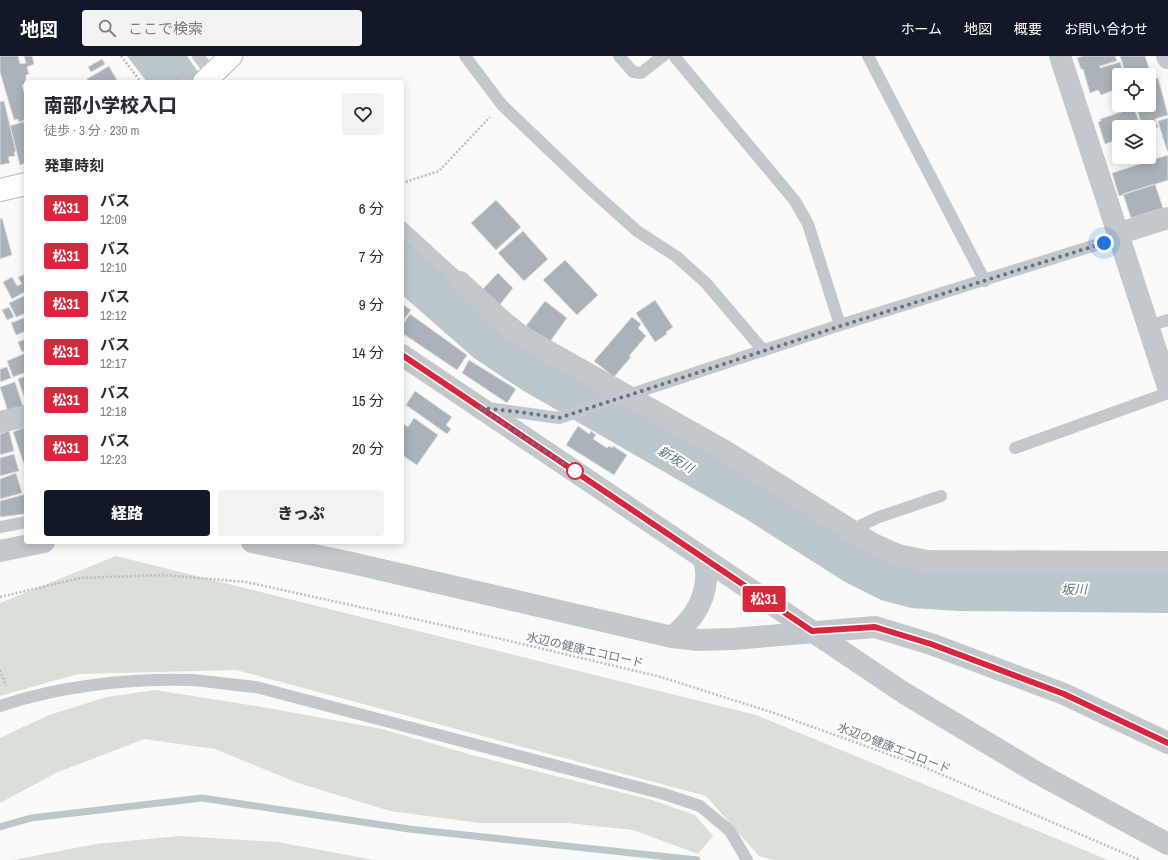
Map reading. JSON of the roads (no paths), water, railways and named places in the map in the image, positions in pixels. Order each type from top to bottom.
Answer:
[{"type":"main road","points":[[208,78],[231,56]]},
{"type":"main road","points":[[0,190],[24,184]]},
{"type":"street","points":[[1060,56],[1118,236],[1158,323],[1168,387]]},
{"type":"street","points":[[1118,236],[1168,218]]},
{"type":"street","points":[[460,282],[521,336],[726,451],[850,531],[873,544],[898,555],[927,561],[1168,562]]},
{"type":"street","points":[[404,360],[480,408],[904,693],[1020,762],[1168,844]]},
{"type":"street","points":[[0,422],[24,416]]},
{"type":"street","points":[[0,551],[34,544]]},
{"type":"street","points":[[262,544],[352,563],[672,637],[699,640],[761,637],[812,631],[875,627],[931,644],[1064,694],[1168,743]]},
{"type":"street","points":[[672,637],[689,622],[699,607],[706,580],[704,558]]},
{"type":"lane","points":[[198,56],[208,78]]},
{"type":"lane","points":[[464,56],[502,105],[590,190],[637,231],[677,257],[706,283],[763,350]]},
{"type":"lane","points":[[619,56],[633,72],[641,73],[662,56]]},
{"type":"lane","points":[[674,56],[795,201],[808,224],[840,326]]},
{"type":"lane","points":[[868,56],[986,281]]},
{"type":"lane","points":[[404,228],[460,280],[460,282]]},
{"type":"lane","points":[[480,408],[559,418],[763,350],[986,281],[1118,236]]},
{"type":"lane","points":[[1015,448],[1168,393]]},
{"type":"lane","points":[[850,531],[879,517],[941,496]]},
{"type":"lane","points":[[0,527],[24,522]]},
{"type":"lane","points":[[0,706],[68,687],[192,680],[256,687],[596,775],[671,796],[700,806],[730,832],[747,860]]},
{"type":"water","points":[[127,56],[187,56],[198,72],[206,80],[145,80]]},
{"type":"water","points":[[404,237],[456,284],[853,544],[1168,571],[1168,613],[958,611],[911,608],[881,600],[845,582],[746,519],[522,390],[474,358],[404,297]]},
{"type":"waterway","points":[[0,827],[31,818],[202,798],[409,829],[697,860]]},
{"type":"water label","name":"新坂川","points":[[676,459]]},
{"type":"water label","name":"坂川","points":[[1074,589]]}]
